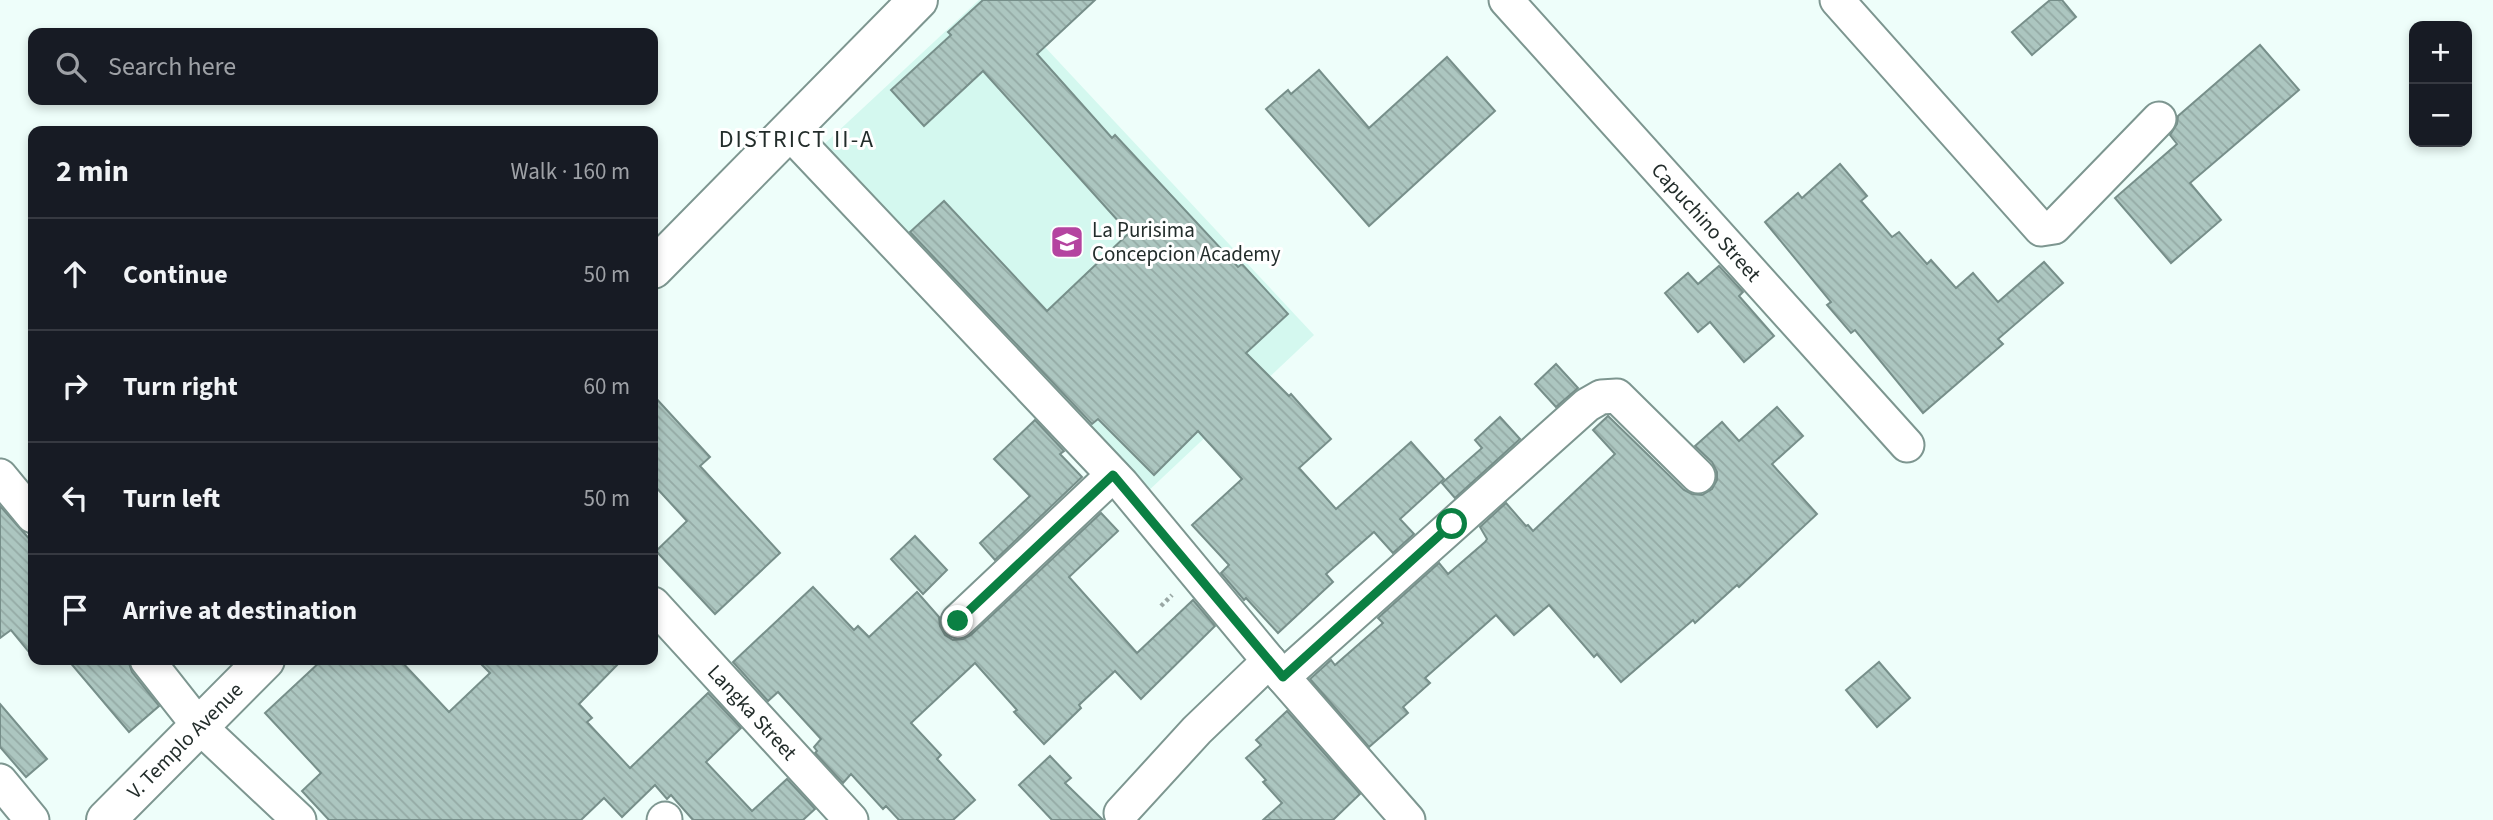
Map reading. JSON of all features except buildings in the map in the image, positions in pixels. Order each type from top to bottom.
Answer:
[{"type":"main road","points":[[658,264],[918,0]]},
{"type":"main road","name":"V. Templo Avenue","points":[[106,820],[260,665]]},
{"type":"street","name":"Capuchino Street","points":[[1506,0],[1907,445]]},
{"type":"street","points":[[1837,0],[2041,229],[2054,227],[2159,119]]},
{"type":"street","points":[[788,131],[1113,475],[1407,820]]},
{"type":"street","points":[[1121,813],[1197,730],[1276,669],[1587,405],[1601,397],[1617,396],[1698,476]]},
{"type":"street","points":[[958,621],[1113,475]]},
{"type":"street","points":[[0,476],[28,510]]},
{"type":"street","name":"Langka Street","points":[[658,609],[851,820]]},
{"type":"street","points":[[151,665],[199,726],[299,820]]},
{"type":"street","points":[[0,781],[32,820]]},
{"type":"shaded area","name":"La Purisima Concepcion Academy","points":[[979,0],[1001,0],[1314,335],[1145,494],[819,149]]},
{"type":"place","name":"La Purisima Concepcion Academy","points":[[1067,242]]},
{"type":"district","name":"DISTRICT II-A","points":[[797,139]]},
{"type":"route","points":[[958,621],[1113,475],[1283,677],[1452,524]]}]
